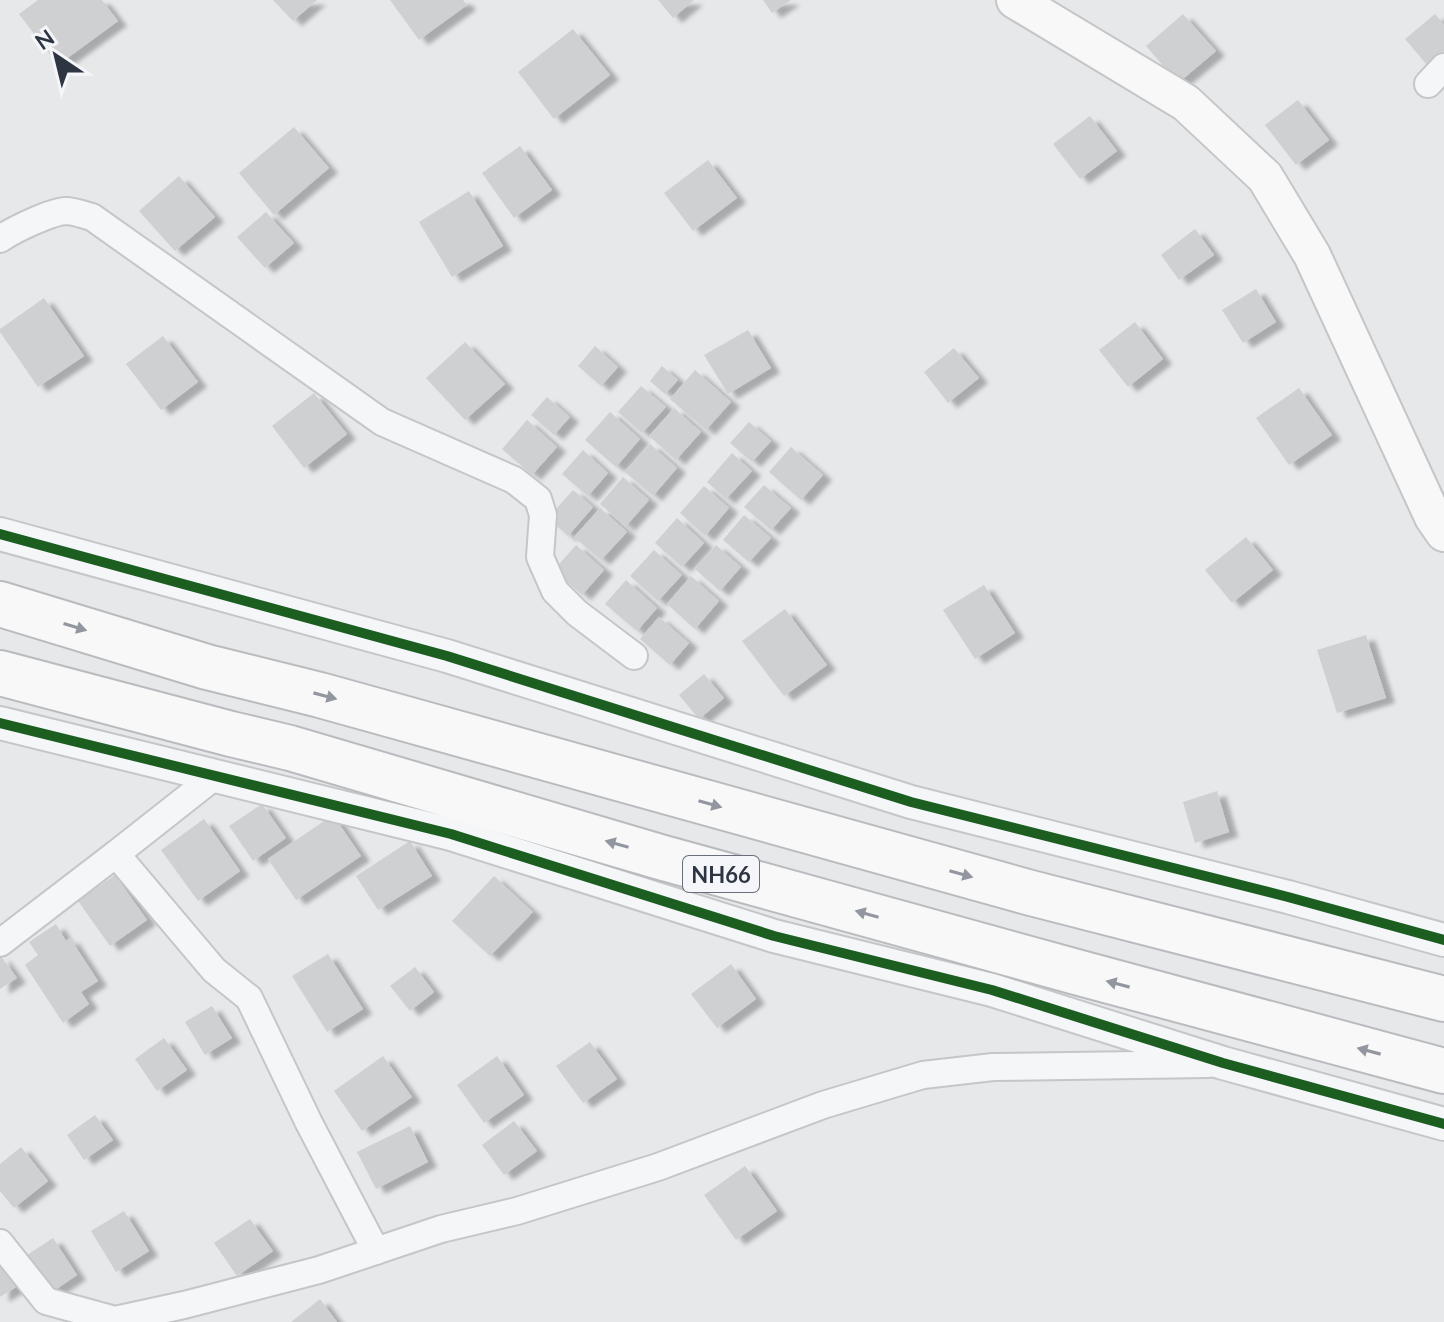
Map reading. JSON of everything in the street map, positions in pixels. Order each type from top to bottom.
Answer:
[{"type":"highway","points":[[0,604],[207,667],[320,695],[1031,893],[1444,999]]},
{"type":"highway","name":"NH66","points":[[0,673],[290,748],[660,857],[1444,1071]]},
{"type":"main road","points":[[1015,0],[1186,103],[1265,177],[1312,255],[1433,517],[1444,533]]},
{"type":"street","points":[[0,239],[44,217],[67,211],[92,217],[382,422],[514,480],[538,499],[543,515],[540,557],[555,591],[577,613],[634,656]]},
{"type":"street","points":[[0,534],[447,656],[911,802],[1288,897],[1444,940]]},
{"type":"street","points":[[0,723],[451,834],[774,936],[992,990],[1223,1063],[1444,1124]]},
{"type":"street","points":[[0,943],[215,776]]},
{"type":"street","points":[[116,854],[214,970],[249,998],[309,1123],[376,1251]]},
{"type":"street","points":[[0,1243],[46,1301],[116,1321],[319,1270],[441,1229],[517,1211],[658,1167],[823,1105],[923,1075],[993,1067],[1223,1063]]},
{"type":"building","points":[[38,0],[102,0],[118,21],[58,65],[19,14]]},
{"type":"building","points":[[273,0],[317,0],[293,21]]},
{"type":"building","points":[[390,0],[463,0],[467,5],[419,40]]},
{"type":"building","points":[[658,0],[694,0],[673,18]]},
{"type":"building","points":[[763,0],[791,0],[772,13]]},
{"type":"building","points":[[1183,14],[1216,51],[1178,83],[1146,46]]},
{"type":"building","points":[[1435,14],[1444,25],[1444,53],[1428,66],[1405,39]]},
{"type":"building","points":[[573,29],[610,75],[554,119],[518,72]]},
{"type":"building","points":[[1298,100],[1329,140],[1296,165],[1265,125]]},
{"type":"building","points":[[1090,116],[1117,151],[1080,179],[1053,144]]},
{"type":"building","points":[[294,127],[329,168],[274,215],[239,173]]},
{"type":"building","points":[[520,146],[552,190],[514,218],[482,173]]},
{"type":"building","points":[[708,160],[737,198],[693,231],[664,193]]},
{"type":"building","points":[[179,176],[215,217],[175,251],[139,211]]},
{"type":"building","points":[[469,191],[503,246],[452,277],[419,222]]},
{"type":"building","points":[[266,212],[294,243],[265,268],[237,237]]},
{"type":"building","points":[[1195,229],[1214,255],[1179,280],[1161,255]]},
{"type":"building","points":[[1256,289],[1276,322],[1243,343],[1222,310]]},
{"type":"building","points":[[44,298],[84,356],[38,387],[0,329]]},
{"type":"building","points":[[1135,322],[1163,359],[1128,387],[1099,350]]},
{"type":"building","points":[[748,330],[771,368],[728,394],[704,355]]},
{"type":"building","points":[[163,336],[198,382],[161,410],[126,364]]},
{"type":"building","points":[[465,342],[505,384],[465,420],[426,378]]},
{"type":"building","points":[[595,346],[618,367],[601,386],[578,366]]},
{"type":"building","points":[[954,348],[979,378],[948,403],[924,372]]},
{"type":"building","points":[[662,366],[678,380],[665,394],[650,381]]},
{"type":"building","points":[[695,370],[731,402],[706,430],[670,399]]},
{"type":"building","points":[[641,386],[666,407],[642,433],[618,412]]},
{"type":"building","points":[[1299,388],[1332,435],[1289,465],[1256,418]]},
{"type":"building","points":[[314,393],[347,434],[304,468],[272,426]]},
{"type":"building","points":[[547,397],[570,417],[554,435],[531,415]]},
{"type":"building","points":[[674,408],[701,432],[676,460],[649,436]]},
{"type":"building","points":[[610,412],[640,439],[616,467],[585,440]]},
{"type":"building","points":[[527,420],[557,447],[532,475],[502,449]]},
{"type":"building","points":[[749,422],[771,441],[752,462],[730,443]]},
{"type":"building","points":[[650,444],[677,468],[653,496],[625,472]]},
{"type":"building","points":[[791,447],[823,475],[801,500],[769,472]]},
{"type":"building","points":[[583,450],[608,473],[588,496],[562,474]]},
{"type":"building","points":[[732,453],[752,471],[726,499],[707,482]]},
{"type":"building","points":[[623,477],[649,500],[626,526],[600,504]]},
{"type":"building","points":[[764,485],[791,508],[771,530],[744,507]]},
{"type":"building","points":[[704,486],[729,508],[705,536],[680,513]]},
{"type":"building","points":[[573,490],[593,507],[568,536],[548,518]]},
{"type":"building","points":[[600,508],[627,532],[601,560],[574,537]]},
{"type":"building","points":[[744,515],[771,538],[749,562],[723,540]]},
{"type":"building","points":[[677,518],[704,543],[682,567],[655,543]]},
{"type":"building","points":[[1246,537],[1273,570],[1232,603],[1205,570]]},
{"type":"building","points":[[576,545],[604,570],[582,595],[554,570]]},
{"type":"building","points":[[716,545],[741,567],[720,591],[695,569]]},
{"type":"building","points":[[654,550],[682,575],[658,601],[630,576]]},
{"type":"building","points":[[691,576],[719,601],[695,629],[667,604]]},
{"type":"building","points":[[626,580],[657,608],[637,631],[605,604]]},
{"type":"building","points":[[984,585],[1015,633],[975,659],[943,610]]},
{"type":"building","points":[[785,609],[827,665],[784,696],[742,641]]},
{"type":"building","points":[[659,617],[689,643],[670,665],[640,639]]},
{"type":"building","points":[[1366,635],[1386,698],[1337,713],[1317,650]]},
{"type":"building","points":[[704,674],[724,698],[699,719],[679,695]]},
{"type":"building","points":[[1217,791],[1229,832],[1195,843],[1183,802]]},
{"type":"building","points":[[262,804],[286,838],[253,861],[229,826]]},
{"type":"building","points":[[333,815],[361,856],[296,900],[268,859]]},
{"type":"building","points":[[204,819],[240,871],[198,901],[161,850]]},
{"type":"building","points":[[410,841],[432,876],[378,910],[356,876]]},
{"type":"building","points":[[115,875],[147,920],[110,946],[78,901]]},
{"type":"building","points":[[494,876],[533,912],[490,956],[452,921]]},
{"type":"building","points":[[56,924],[66,941],[70,938],[98,981],[81,992],[89,1004],[63,1023],[25,965],[38,955],[29,942]]},
{"type":"building","points":[[328,954],[363,1009],[327,1032],[292,976]]},
{"type":"building","points":[[0,955],[17,978],[0,989]]},
{"type":"building","points":[[731,964],[756,999],[717,1028],[691,994]]},
{"type":"building","points":[[415,967],[434,992],[410,1011],[390,986]]},
{"type":"building","points":[[212,1006],[232,1038],[205,1055],[185,1022]]},
{"type":"building","points":[[164,1038],[187,1070],[157,1091],[135,1059]]},
{"type":"building","points":[[590,1042],[617,1079],[583,1103],[556,1066]]},
{"type":"building","points":[[383,1056],[412,1097],[362,1131],[334,1091]]},
{"type":"building","points":[[497,1056],[524,1095],[484,1123],[457,1085]]},
{"type":"building","points":[[95,1115],[113,1140],[84,1160],[67,1135]]},
{"type":"building","points":[[514,1121],[537,1151],[504,1175],[482,1145]]},
{"type":"building","points":[[410,1126],[428,1162],[376,1189],[357,1152]]},
{"type":"building","points":[[21,1147],[48,1181],[14,1208],[0,1191],[0,1164]]},
{"type":"building","points":[[745,1166],[777,1211],[736,1240],[704,1195]]},
{"type":"building","points":[[124,1211],[149,1251],[116,1272],[91,1231]]},
{"type":"building","points":[[250,1219],[273,1251],[237,1276],[214,1243]]},
{"type":"building","points":[[53,1238],[77,1275],[52,1292],[27,1255]]},
{"type":"building","points":[[0,1262],[16,1287],[0,1297]]},
{"type":"building","points":[[320,1299],[337,1322],[291,1322]]},
{"type":"cycle path","points":[[0,534],[447,656],[911,802],[1288,897],[1444,940]]},
{"type":"cycle path","points":[[0,723],[451,834],[774,936],[992,990],[1223,1063],[1444,1124]]}]
